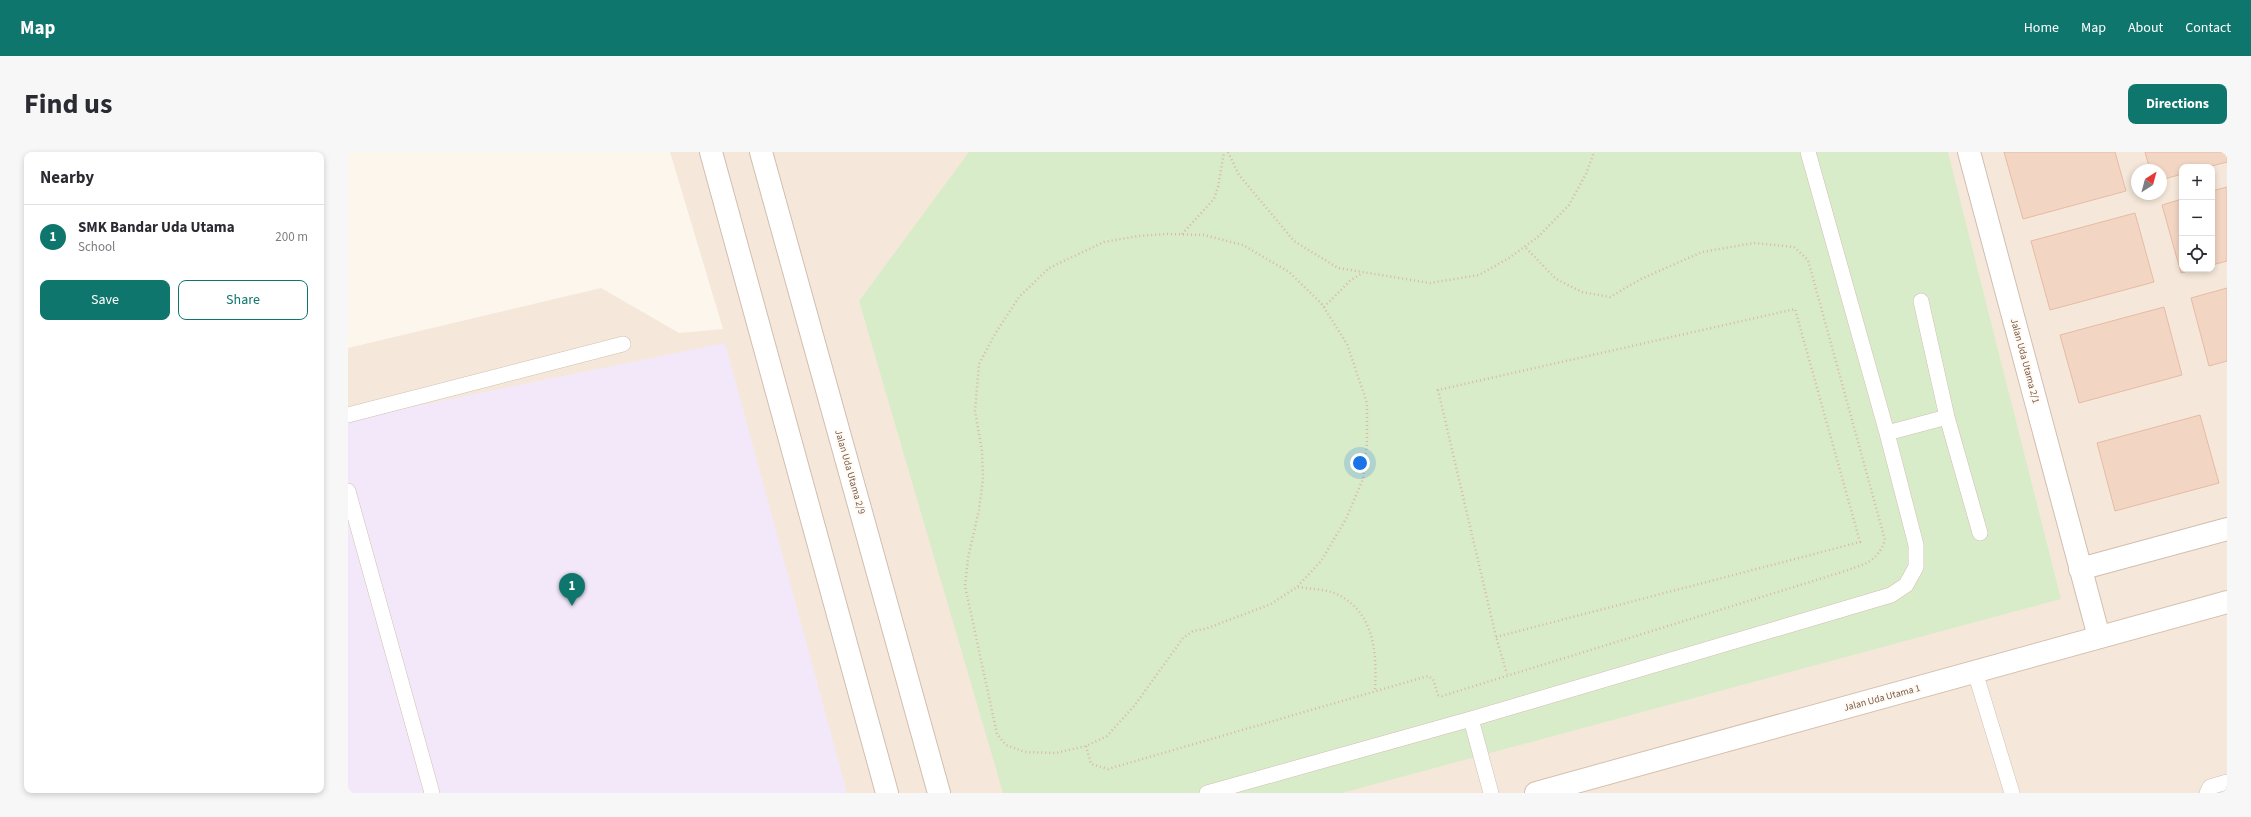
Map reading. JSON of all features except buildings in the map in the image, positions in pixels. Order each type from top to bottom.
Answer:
[{"type":"street","points":[[711,152],[887,793]]},
{"type":"street","name":"Jalan Uda Utama 2/9","points":[[761,152],[939,793]]},
{"type":"street","name":"Jalan Uda Utama 2/1","points":[[1969,152],[2098,637]]},
{"type":"street","points":[[2080,569],[2227,529]]},
{"type":"street","name":"Jalan Uda Utama 1","points":[[1536,793],[2227,602]]},
{"type":"lane","points":[[1207,793],[1471,719],[1891,595],[1906,585],[1916,567],[1916,552],[1887,433],[1808,152]]},
{"type":"lane","points":[[1921,301],[1947,417],[1980,533]]},
{"type":"lane","points":[[348,415],[623,344]]},
{"type":"lane","points":[[1887,433],[1947,417]]},
{"type":"lane","points":[[348,491],[432,793]]},
{"type":"lane","points":[[1975,672],[2012,793]]},
{"type":"lane","points":[[1471,719],[1491,793]]},
{"type":"lane","points":[[2207,793],[2210,787],[2227,782]]},
{"type":"path","points":[[1181,234],[1214,199],[1218,187],[1224,152]]},
{"type":"path","points":[[1228,152],[1239,175],[1294,241],[1338,268],[1430,283],[1478,275],[1509,258],[1538,236],[1569,205],[1586,174],[1594,152]]},
{"type":"path","points":[[1181,234],[1204,235],[1243,245],[1289,272],[1324,307],[1347,344],[1367,403],[1364,479],[1346,519],[1321,561],[1297,587],[1271,604],[1205,629],[1193,631],[1183,638],[1135,705],[1107,736],[1086,746],[1056,753],[1025,752],[1006,745],[997,734],[964,586],[968,558],[979,510],[983,479],[982,451],[975,411],[980,364],[995,334],[1020,297],[1049,268],[1104,242],[1138,236],[1181,234]]},
{"type":"path","points":[[1086,746],[1091,764],[1108,769],[1428,676],[1433,679],[1438,695],[1442,696],[1507,674],[1839,573],[1872,561],[1881,553],[1885,540],[1808,260],[1794,247],[1754,243],[1702,252],[1641,279],[1610,297],[1582,292],[1556,280],[1524,246]]},
{"type":"path","points":[[1324,307],[1345,286],[1362,273]]},
{"type":"path","points":[[1496,637],[1860,542],[1795,309],[1438,390],[1496,637],[1507,674]]},
{"type":"path","points":[[1297,587],[1334,593],[1361,611],[1370,628],[1376,661],[1375,691]]},
{"type":"shaded area","points":[[670,152],[2227,152],[2227,793],[348,793],[348,348],[601,288],[679,333],[723,329]]},
{"type":"shaded area","points":[[725,343],[847,793],[348,793],[348,420]]},
{"type":"green space","points":[[969,152],[1948,152],[2061,599],[1342,793],[1003,793],[859,301]]},
{"type":"place","name":"SMK Bandar Uda Utama","points":[[572,606]]}]
